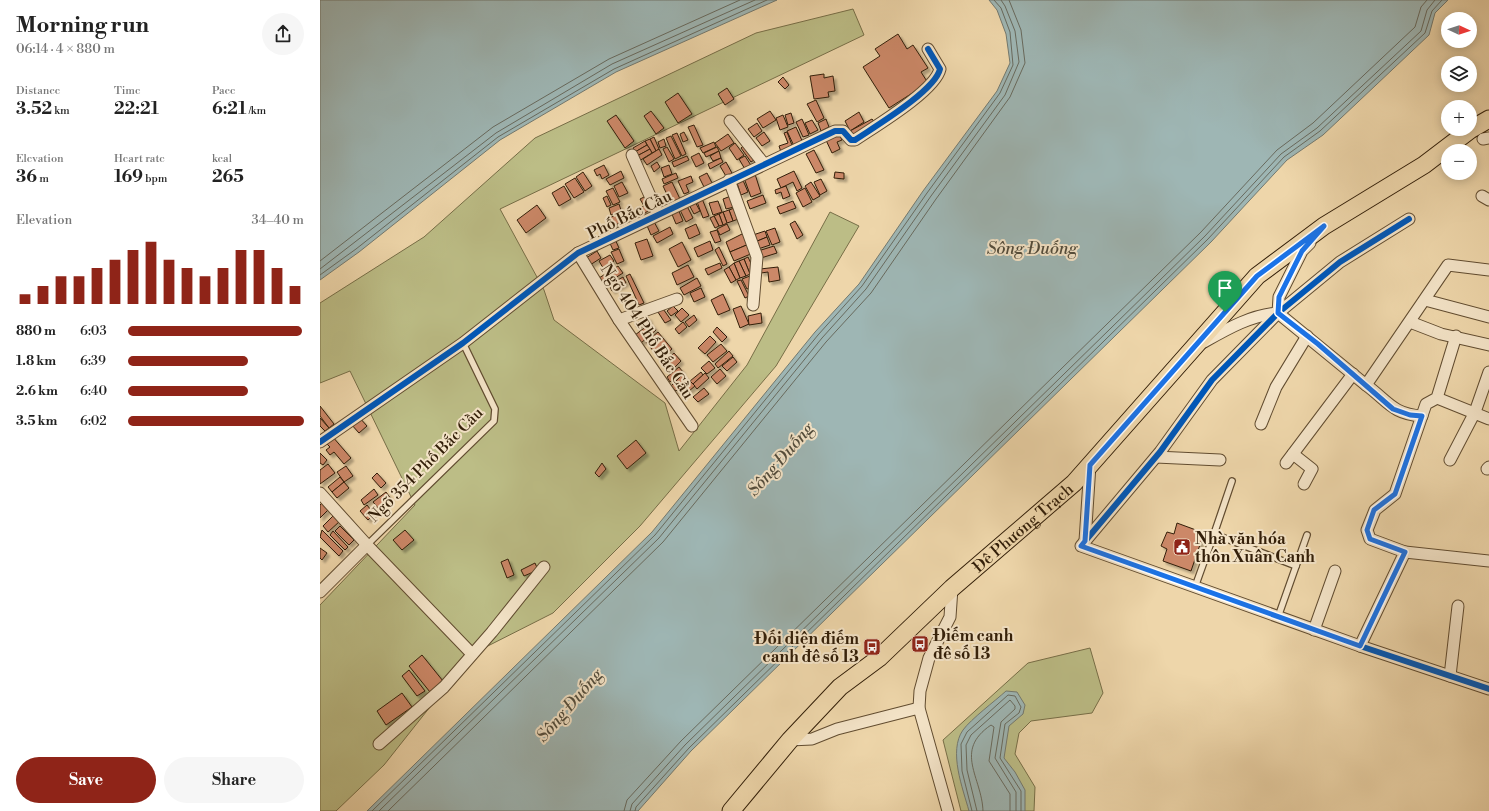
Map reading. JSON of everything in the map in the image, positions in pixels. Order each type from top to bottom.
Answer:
[{"type":"main road","name":"Đê Phương Trạch","points":[[731,811],[790,740],[840,687],[879,658],[952,588],[1074,483],[1257,276],[1324,226],[1424,166],[1470,130],[1489,119]]},
{"type":"street","name":"Phố Bắc Cầu","points":[[320,442],[463,343],[578,253],[729,180],[838,130],[843,131],[851,140],[854,140],[920,95],[936,77],[940,69],[928,48]]},
{"type":"street","points":[[730,121],[764,164]]},
{"type":"street","points":[[632,155],[658,214]]},
{"type":"street","points":[[729,180],[757,256],[753,305]]},
{"type":"street","points":[[1409,219],[1340,262],[1278,313],[1212,380],[1156,457],[1081,546],[1314,630],[1489,689]]},
{"type":"street","points":[[1278,313],[1279,297],[1302,251],[1324,226]]},
{"type":"street","name":"Ngõ 404 Phố Bắc Cầu","points":[[578,253],[619,320],[692,426]]},
{"type":"street","points":[[1366,385],[1448,265],[1489,270]]},
{"type":"street","points":[[619,320],[677,298]]},
{"type":"street","points":[[1424,300],[1489,317]]},
{"type":"street","points":[[1193,349],[1232,326],[1265,314],[1278,313],[1353,374],[1393,409],[1410,415],[1422,416]]},
{"type":"street","points":[[1410,322],[1441,334],[1489,344]]},
{"type":"street","points":[[1261,424],[1276,387],[1307,336]]},
{"type":"street","points":[[1456,336],[1437,398],[1426,404],[1395,494],[1374,510],[1367,530],[1370,539],[1405,552],[1489,561]]},
{"type":"street","points":[[1450,460],[1475,412],[1489,372]]},
{"type":"street","points":[[1304,484],[1312,469],[1289,459],[1353,374]]},
{"type":"street","points":[[1437,398],[1475,412],[1489,419]]},
{"type":"street","points":[[1156,457],[1220,460]]},
{"type":"street","points":[[1085,541],[1090,465]]},
{"type":"street","points":[[320,493],[367,545],[472,654]]},
{"type":"street","name":"Ngõ 354 Phố Bắc Cầu","points":[[320,592],[367,545]]},
{"type":"street","points":[[1360,646],[1405,552]]},
{"type":"street","points":[[379,744],[444,687],[492,632],[544,567]]},
{"type":"street","points":[[1314,630],[1335,570]]},
{"type":"street","points":[[948,811],[919,708],[920,691],[929,658],[950,617],[952,588]]},
{"type":"street","points":[[1450,676],[1458,606]]},
{"type":"street","points":[[790,740],[812,739],[837,729],[919,708]]},
{"type":"lane","name":"Ngõ 354 Phố Bắc Cầu","points":[[367,545],[494,421],[495,409],[463,343]]},
{"type":"lane","points":[[1195,587],[1232,481]]},
{"type":"lane","points":[[1214,534],[1296,566]]},
{"type":"lane","points":[[1278,617],[1307,535]]},
{"type":"green space","points":[[853,9],[864,35],[500,209],[544,290],[554,320],[665,403],[679,451],[747,365],[830,212],[859,226],[776,366],[640,526],[553,613],[472,654],[384,765],[336,811],[320,811],[320,605],[415,505],[350,371],[320,383],[320,303],[424,237],[535,138],[756,33]]},
{"type":"green space","points":[[1090,648],[1103,693],[1092,713],[1031,721],[1019,733],[1015,754],[1035,787],[1034,811],[961,811],[943,740],[1028,663]]},
{"type":"water","points":[[320,0],[777,0],[616,72],[500,140],[359,252],[320,280]]},
{"type":"water","name":"Sông Đuống","points":[[989,0],[1448,0],[1435,13],[1429,35],[1323,135],[1287,160],[1211,242],[691,751],[638,811],[367,811],[652,532],[815,332],[859,284],[923,191],[997,91],[1010,63],[1006,34],[997,10]]},
{"type":"water","points":[[1006,691],[1017,692],[1025,705],[1023,714],[1009,726],[1004,758],[1015,772],[1025,790],[1025,811],[969,811],[958,770],[957,748],[959,739],[963,730]]},
{"type":"building","points":[[898,34],[907,49],[913,45],[928,68],[921,72],[928,83],[889,108],[863,67],[880,56],[875,49]]},
{"type":"building","points":[[824,74],[824,78],[833,76],[835,91],[828,92],[829,97],[814,99],[810,76]]},
{"type":"building","points":[[783,77],[789,85],[785,89],[778,82]]},
{"type":"building","points":[[727,88],[734,99],[725,105],[718,94]]},
{"type":"building","points":[[678,93],[692,114],[678,123],[665,102]]},
{"type":"building","points":[[816,100],[824,118],[817,122],[807,104]]},
{"type":"building","points":[[651,111],[664,128],[656,134],[644,116]]},
{"type":"building","points":[[770,111],[776,120],[763,128],[757,119]]},
{"type":"building","points":[[859,112],[864,122],[850,131],[845,121]]},
{"type":"building","points":[[791,113],[794,123],[788,125],[785,115]]},
{"type":"building","points":[[616,115],[634,141],[625,148],[607,121]]},
{"type":"building","points":[[783,115],[788,127],[780,130],[776,118]]},
{"type":"building","points":[[802,119],[809,135],[803,137],[796,122]]},
{"type":"building","points":[[826,119],[829,127],[821,131],[818,123]]},
{"type":"building","points":[[872,119],[876,124],[853,137],[850,131]]},
{"type":"building","points":[[812,120],[818,130],[810,134],[805,123]]},
{"type":"building","points":[[757,123],[762,131],[754,137],[748,129]]},
{"type":"building","points":[[694,125],[703,145],[697,147],[688,127]]},
{"type":"building","points":[[796,127],[803,143],[794,146],[787,131]]},
{"type":"building","points":[[684,132],[688,140],[683,142],[680,134]]},
{"type":"building","points":[[764,132],[770,141],[762,146],[756,138]]},
{"type":"building","points":[[787,132],[793,148],[781,152],[779,146],[788,143],[784,133]]},
{"type":"building","points":[[838,132],[842,140],[837,142],[840,149],[832,153],[825,138]]},
{"type":"building","points":[[677,133],[686,154],[682,156],[672,135]]},
{"type":"building","points":[[728,134],[734,143],[721,151],[715,143]]},
{"type":"building","points":[[671,136],[681,156],[675,159],[666,138]]},
{"type":"building","points":[[654,137],[659,149],[656,151],[650,139]]},
{"type":"building","points":[[650,139],[656,151],[652,153],[645,141]]},
{"type":"building","points":[[664,139],[666,146],[660,148],[658,142]]},
{"type":"building","points":[[645,141],[647,145],[635,152],[633,148]]},
{"type":"building","points":[[714,142],[716,147],[703,153],[700,148]]},
{"type":"building","points":[[735,143],[744,155],[737,160],[729,148]]},
{"type":"building","points":[[747,143],[757,158],[751,162],[741,148]]},
{"type":"building","points":[[647,145],[650,149],[637,156],[635,152]]},
{"type":"building","points":[[667,147],[674,159],[669,162],[663,149]]},
{"type":"building","points":[[717,147],[719,151],[706,157],[704,153]]},
{"type":"building","points":[[650,149],[652,153],[639,161],[637,156]]},
{"type":"building","points":[[659,149],[662,155],[647,165],[643,159]]},
{"type":"building","points":[[814,150],[824,170],[816,173],[806,154]]},
{"type":"building","points":[[719,151],[721,158],[713,161],[710,156]]},
{"type":"building","points":[[699,153],[704,163],[696,167],[691,157]]},
{"type":"building","points":[[687,156],[689,160],[674,167],[672,162]]},
{"type":"building","points":[[745,156],[752,167],[746,171],[739,159]]},
{"type":"building","points":[[721,158],[723,162],[710,169],[708,164]]},
{"type":"building","points":[[657,162],[660,167],[654,172],[651,166]]},
{"type":"building","points":[[726,162],[733,175],[727,178],[720,166]]},
{"type":"building","points":[[604,165],[609,175],[602,179],[600,174],[597,176],[594,170]]},
{"type":"building","points":[[669,165],[672,174],[664,177],[661,168]]},
{"type":"building","points":[[621,171],[624,178],[610,185],[606,179]]},
{"type":"building","points":[[794,171],[802,188],[797,191],[793,182],[781,188],[777,179]]},
{"type":"building","points":[[583,172],[592,186],[585,191],[576,177]]},
{"type":"building","points":[[835,172],[844,173],[844,179],[834,178]]},
{"type":"building","points":[[676,173],[678,178],[664,184],[662,179]]},
{"type":"building","points":[[707,173],[713,185],[705,189],[699,177]]},
{"type":"building","points":[[755,174],[761,193],[751,197],[744,178]]},
{"type":"building","points":[[691,176],[693,182],[686,185],[689,192],[684,194],[678,181]]},
{"type":"building","points":[[575,178],[584,192],[574,198],[565,184]]},
{"type":"building","points":[[742,178],[748,192],[741,195],[736,180]]},
{"type":"building","points":[[821,179],[827,191],[820,195],[814,182]]},
{"type":"building","points":[[622,182],[628,193],[619,197],[614,186]]},
{"type":"building","points":[[672,182],[680,199],[671,203],[663,186]]},
{"type":"building","points":[[811,182],[820,196],[813,200],[805,186]]},
{"type":"building","points":[[564,186],[571,199],[559,206],[552,193]]},
{"type":"building","points":[[786,186],[790,196],[783,199],[781,192],[776,194],[775,190]]},
{"type":"building","points":[[613,188],[620,202],[613,205],[606,191]]},
{"type":"building","points":[[805,188],[812,202],[803,207],[796,193]]},
{"type":"building","points":[[648,195],[654,206],[644,214],[640,208],[644,206],[640,199]]},
{"type":"building","points":[[763,195],[766,203],[750,209],[747,201]]},
{"type":"building","points":[[607,196],[611,205],[607,207],[603,198]]},
{"type":"building","points":[[701,196],[709,216],[703,218],[696,199]]},
{"type":"building","points":[[731,196],[734,207],[726,209],[723,199]]},
{"type":"building","points":[[693,198],[700,211],[694,214],[687,201]]},
{"type":"building","points":[[718,201],[722,212],[713,215],[709,203]]},
{"type":"building","points":[[793,201],[796,208],[780,214],[777,207]]},
{"type":"building","points":[[619,204],[621,210],[611,215],[609,208]]},
{"type":"building","points":[[537,205],[546,218],[526,233],[517,220]]},
{"type":"building","points":[[687,206],[693,218],[686,222],[680,210]]},
{"type":"building","points":[[737,207],[741,218],[733,221],[729,210]]},
{"type":"building","points":[[678,209],[683,221],[676,224],[671,212]]},
{"type":"building","points":[[729,210],[733,221],[727,223],[723,212]]},
{"type":"building","points":[[622,212],[626,220],[611,227],[607,219]]},
{"type":"building","points":[[723,212],[727,223],[723,225],[719,214]]},
{"type":"building","points":[[719,214],[723,225],[719,226],[714,216]]},
{"type":"building","points":[[714,216],[719,226],[715,228],[710,218]]},
{"type":"building","points":[[652,218],[659,231],[651,235],[645,221]]},
{"type":"building","points":[[795,221],[803,235],[797,239],[790,224]]},
{"type":"building","points":[[696,224],[700,234],[689,239],[685,229]]},
{"type":"building","points":[[727,224],[730,230],[720,235],[717,229]]},
{"type":"building","points":[[670,227],[673,234],[657,243],[653,236]]},
{"type":"building","points":[[775,228],[780,242],[772,245],[766,231]]},
{"type":"building","points":[[717,230],[721,241],[715,243],[710,232]]},
{"type":"building","points":[[765,231],[767,237],[755,242],[753,235]]},
{"type":"building","points":[[744,233],[749,244],[730,252],[726,242]]},
{"type":"building","points":[[614,237],[619,248],[613,250],[608,239]]},
{"type":"building","points":[[767,237],[770,245],[758,249],[755,242]]},
{"type":"building","points":[[647,239],[653,256],[641,260],[635,243]]},
{"type":"building","points":[[710,241],[713,250],[698,257],[694,248]]},
{"type":"building","points":[[682,242],[691,260],[678,267],[669,249]]},
{"type":"building","points":[[749,244],[753,253],[734,261],[730,252]]},
{"type":"building","points":[[774,246],[777,253],[761,258],[758,251]]},
{"type":"building","points":[[719,247],[727,264],[723,266],[715,250]]},
{"type":"building","points":[[619,249],[624,261],[617,264],[611,252]]},
{"type":"building","points":[[597,251],[601,258],[590,265],[586,258]]},
{"type":"building","points":[[610,255],[614,261],[603,268],[599,261]]},
{"type":"building","points":[[748,257],[755,272],[750,274],[744,259]]},
{"type":"building","points":[[744,259],[750,274],[746,276],[739,261]]},
{"type":"building","points":[[739,261],[746,276],[740,278],[734,263]]},
{"type":"building","points":[[720,263],[722,268],[708,275],[705,269]]},
{"type":"building","points":[[734,263],[740,278],[736,280],[729,267]]},
{"type":"building","points":[[688,265],[694,277],[677,285],[672,273]]},
{"type":"building","points":[[618,266],[623,273],[604,285],[599,278]]},
{"type":"building","points":[[729,267],[736,280],[731,283],[724,270]]},
{"type":"building","points":[[778,267],[780,280],[769,282],[768,272],[761,273],[760,269]]},
{"type":"building","points":[[630,274],[644,303],[639,305],[626,276]]},
{"type":"building","points":[[750,276],[754,286],[747,289],[742,279]]},
{"type":"building","points":[[623,277],[626,283],[612,291],[609,285]]},
{"type":"building","points":[[697,278],[701,286],[684,295],[680,288]]},
{"type":"building","points":[[741,280],[749,296],[745,298],[737,281]]},
{"type":"building","points":[[701,288],[705,297],[694,302],[690,293]]},
{"type":"building","points":[[723,294],[730,310],[718,315],[711,300]]},
{"type":"building","points":[[661,306],[671,320],[665,323],[656,309]]},
{"type":"building","points":[[673,306],[678,311],[671,316],[667,311]]},
{"type":"building","points":[[741,306],[749,324],[740,328],[733,309]]},
{"type":"building","points":[[682,308],[689,315],[681,322],[675,315]]},
{"type":"building","points":[[761,313],[762,323],[749,325],[748,316]]},
{"type":"building","points":[[694,315],[697,320],[689,327],[685,322]]},
{"type":"building","points":[[648,317],[650,322],[637,328],[635,324]]},
{"type":"building","points":[[683,322],[687,327],[679,334],[675,329]]},
{"type":"building","points":[[651,323],[656,330],[641,343],[635,335]]},
{"type":"building","points":[[717,327],[727,337],[722,342],[713,332]]},
{"type":"building","points":[[658,332],[672,349],[660,359],[646,342]]},
{"type":"building","points":[[710,336],[716,342],[705,354],[698,348]]},
{"type":"building","points":[[721,344],[727,351],[713,362],[707,355]]},
{"type":"building","points":[[729,351],[733,356],[718,368],[715,364]]},
{"type":"building","points":[[674,353],[681,361],[671,371],[663,363]]},
{"type":"building","points":[[733,357],[737,362],[727,371],[722,366]]},
{"type":"building","points":[[709,361],[715,368],[707,374],[701,368]]},
{"type":"building","points":[[679,367],[683,372],[670,382],[667,377]]},
{"type":"building","points":[[720,369],[726,376],[717,384],[711,377]]},
{"type":"building","points":[[701,372],[703,375],[693,384],[690,381]]},
{"type":"building","points":[[705,373],[709,378],[697,389],[693,384]]},
{"type":"building","points":[[683,374],[688,380],[676,391],[671,386]]},
{"type":"building","points":[[690,381],[695,386],[689,391],[685,385]]},
{"type":"building","points":[[704,388],[709,394],[698,402],[693,397]]},
{"type":"building","points":[[320,406],[334,424],[329,428],[320,416]]},
{"type":"building","points":[[359,417],[367,426],[359,433],[351,424]]},
{"type":"building","points":[[320,418],[329,428],[325,431],[320,426]]},
{"type":"building","points":[[332,436],[351,458],[344,464],[334,452],[330,455],[326,450],[330,447],[325,442]]},
{"type":"building","points":[[636,440],[646,453],[627,469],[617,456]]},
{"type":"building","points":[[320,453],[327,460],[323,465],[320,463]]},
{"type":"building","points":[[602,463],[606,469],[599,477],[595,473]]},
{"type":"building","points":[[328,464],[335,473],[320,484],[320,470]]},
{"type":"building","points":[[346,466],[353,476],[344,482],[337,472]]},
{"type":"building","points":[[377,473],[386,483],[381,488],[372,478]]},
{"type":"building","points":[[340,477],[344,482],[332,492],[328,487]]},
{"type":"building","points":[[344,482],[349,488],[337,498],[332,492]]},
{"type":"building","points":[[374,489],[378,495],[364,505],[361,500]]},
{"type":"building","points":[[386,492],[391,499],[379,509],[373,502]]},
{"type":"building","points":[[322,503],[328,510],[320,518],[320,505]]},
{"type":"building","points":[[367,505],[374,514],[368,520],[360,511]]},
{"type":"building","points":[[334,515],[340,521],[328,532],[323,526]]},
{"type":"building","name":"Nhà văn hóa thôn Xuân Canh","points":[[1177,523],[1204,533],[1191,571],[1163,561],[1167,549],[1161,546],[1167,532],[1174,534]]},
{"type":"building","points":[[340,526],[354,540],[349,545],[335,531]]},
{"type":"building","points":[[322,530],[343,551],[339,556],[320,537]]},
{"type":"building","points":[[405,530],[414,540],[402,550],[393,540]]},
{"type":"building","points":[[333,531],[348,547],[345,550],[330,535]]},
{"type":"building","points":[[320,548],[327,553],[322,560],[320,558]]},
{"type":"building","points":[[508,559],[514,575],[507,578],[501,562]]},
{"type":"building","points":[[535,563],[538,570],[524,576],[521,570]]},
{"type":"building","points":[[422,655],[443,681],[430,692],[409,666]]},
{"type":"building","points":[[409,670],[425,691],[417,696],[402,676]]},
{"type":"building","points":[[402,693],[412,707],[386,725],[377,711]]},
{"type":"cycle path","points":[[320,442],[463,343],[578,253],[835,131],[843,131],[851,140],[855,140],[903,108],[916,98],[936,78],[940,69],[928,49]]},
{"type":"cycle path","points":[[1409,219],[1340,262],[1278,313],[1212,380],[1160,452],[1081,546],[1360,646],[1489,689]]},
{"type":"place","name":"Nhà văn hóa thôn Xuân Canh","points":[[1182,547]]},
{"type":"place","name":"Điếm canh đê số 13","points":[[920,644]]},
{"type":"place","name":"Đối diện điếm canh đê số 13","points":[[872,647]]},
{"type":"route","points":[[1324,226],[1302,251],[1279,297],[1278,313],[1318,344],[1393,409],[1410,415],[1422,416],[1395,494],[1374,510],[1367,530],[1370,539],[1405,552],[1360,646],[1081,546],[1085,541],[1090,465],[1225,312],[1257,276],[1324,226]]}]
